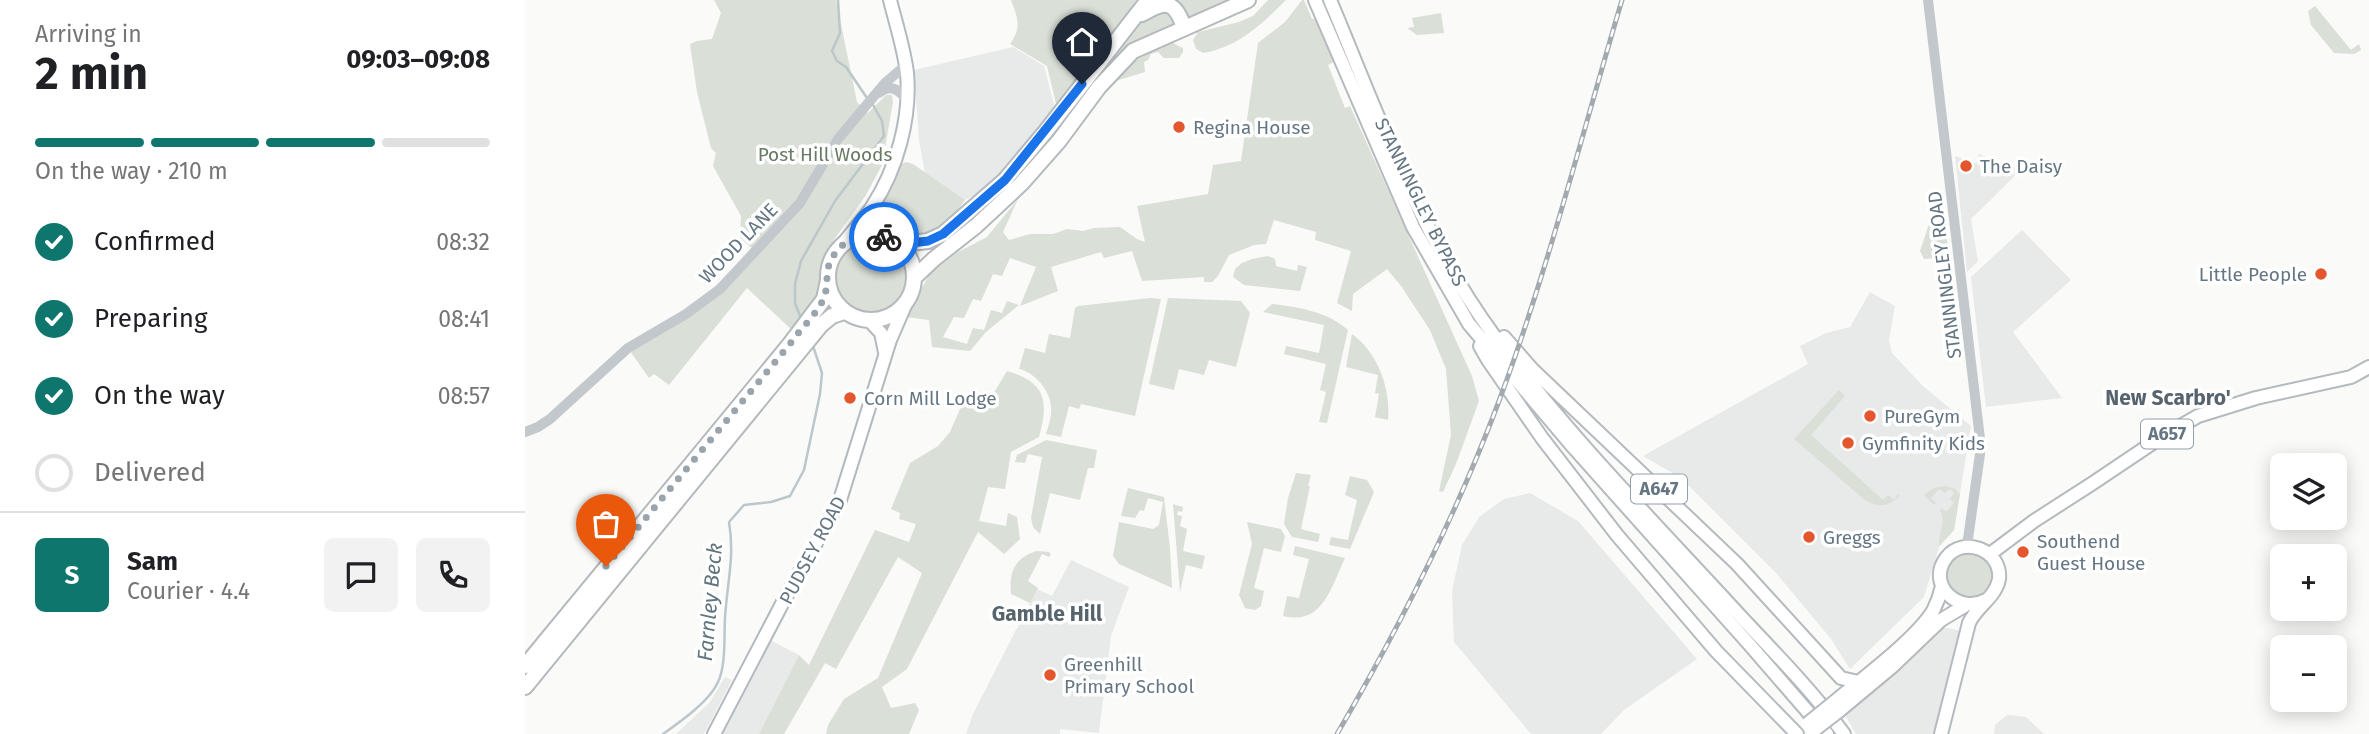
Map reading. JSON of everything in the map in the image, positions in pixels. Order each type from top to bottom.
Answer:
[{"type":"highway","points":[[525,666],[782,364],[804,347],[824,299],[829,264],[842,245],[859,235],[881,236],[911,243],[928,241],[943,234],[1005,180],[1020,163],[1147,0]]},
{"type":"highway","points":[[828,280],[833,300],[844,312],[867,319],[894,315],[906,303],[915,277],[1021,184],[1059,141],[1099,87],[1133,51],[1248,0]]},
{"type":"highway","points":[[1129,26],[1153,4],[1168,1],[1175,6],[1184,27]]},
{"type":"highway","points":[[881,236],[906,251],[915,277]]},
{"type":"highway","points":[[525,687],[782,364],[798,332],[818,318],[844,312]]},
{"type":"main road","points":[[842,245],[873,206],[897,153],[907,100],[906,65],[890,0]]},
{"type":"main road","name":"STANNINGLEY BYPASS","points":[[1315,0],[1413,227],[1469,324],[1574,448],[1827,734]]},
{"type":"main road","name":"STANNINGLEY BYPASS","points":[[1331,0],[1406,180],[1462,289],[1493,335],[1537,392],[1777,656],[1844,734]]},
{"type":"main road","points":[[873,206],[872,216],[881,236]]},
{"type":"main road","name":"A647","points":[[1462,289],[1532,369],[1737,564],[1841,678],[1858,682]]},
{"type":"main road","name":"PUDSEY ROAD","points":[[714,734],[840,500],[885,356],[906,303]]},
{"type":"main road","points":[[867,319],[881,333],[885,356]]},
{"type":"main road","name":"A647","points":[[1469,324],[1488,360],[1542,438],[1617,535],[1716,651],[1796,734]]},
{"type":"main road","name":"A657","points":[[1990,554],[2034,521],[2151,443],[2199,416],[2256,398],[2351,377],[2369,367]]},
{"type":"main road","points":[[1941,734],[1969,623],[1994,592],[1998,581],[1998,569],[1990,554],[1983,549],[1967,546],[1957,549],[1944,561],[1940,578],[1951,599],[1966,605]]},
{"type":"main road","points":[[1836,707],[1858,682],[1925,621],[1937,603],[1942,586]]},
{"type":"main road","points":[[1796,734],[1810,730],[1836,707],[1893,666],[1941,620],[1966,605],[1986,600]]},
{"type":"street","name":"STANNINGLEY ROAD","points":[[1928,0],[1981,447],[1967,546]]},
{"type":"street","name":"WOOD LANE","points":[[525,432],[550,419],[628,348],[686,314],[720,289],[800,203],[838,139],[885,83],[906,65]]},
{"type":"street","points":[[877,94],[892,87],[907,100]]},
{"type":"shaded area","points":[[1013,47],[1044,66],[1056,112],[1005,180],[965,200],[925,173],[919,140],[914,70]]},
{"type":"shaded area","points":[[1979,154],[2022,169],[1971,219],[1978,261],[1967,272],[1955,156],[1976,163]]},
{"type":"shaded area","points":[[2022,230],[2071,280],[2013,332],[2062,398],[1986,407],[1971,277]]},
{"type":"shaded area","points":[[1870,292],[1895,306],[1889,340],[1892,353],[1923,386],[1971,426],[1954,530],[1939,547],[1924,597],[1850,669],[1831,639],[1777,574],[1681,478],[1643,456],[1808,364],[1800,346],[1826,333],[1850,327]]},
{"type":"shaded area","points":[[1530,493],[1578,521],[1697,659],[1624,710],[1601,734],[1531,734],[1454,642],[1452,591],[1462,545],[1479,517],[1504,499]]},
{"type":"shaded area","name":"Greenhill Primary School","points":[[1071,560],[1129,587],[1111,636],[1099,733],[1060,729],[1060,734],[966,734],[973,714],[1037,589],[1052,596]]},
{"type":"shaded area","points":[[1939,626],[1961,631],[1936,734],[1856,734],[1845,715]]},
{"type":"shaded area","points":[[770,640],[799,655],[759,734],[721,734]]},
{"type":"shaded area","points":[[725,677],[732,680],[704,734],[676,734],[710,702]]},
{"type":"shaded area","points":[[2007,715],[2026,717],[2044,734],[1994,734],[1995,725]]},
{"type":"green space","name":"Post Hill Woods","points":[[714,0],[836,0],[857,102],[868,113],[886,95],[892,95],[893,102],[882,165],[866,195],[826,251],[821,269],[820,294],[793,331],[747,288],[669,385],[654,374],[649,378],[628,348],[686,314],[754,250],[740,238],[741,216],[713,166],[716,153],[711,148],[697,92],[690,44],[712,39],[721,13]]},
{"type":"green space","points":[[1011,0],[1136,0],[1123,22],[1057,108],[1047,66],[1010,44],[1018,23]]},
{"type":"green space","points":[[1173,0],[1237,0],[1186,21],[1179,5]]},
{"type":"green space","points":[[1268,0],[1286,0],[1258,26],[1227,46],[1203,53],[1196,49],[1193,40],[1198,32],[1253,16]]},
{"type":"green space","points":[[1302,0],[1312,19],[1315,18],[1334,62],[1328,65],[1345,108],[1350,106],[1472,376],[1479,401],[1443,492],[1439,491],[1451,435],[1446,369],[1430,330],[1387,269],[1353,294],[1352,311],[1337,303],[1351,251],[1315,240],[1316,232],[1274,220],[1266,244],[1254,245],[1229,255],[1212,282],[1204,282],[1204,277],[1142,281],[1132,251],[1104,258],[1101,252],[1051,267],[1058,291],[1020,306],[1036,267],[1010,258],[1002,276],[993,274],[981,301],[973,299],[964,318],[954,317],[943,337],[967,344],[973,328],[984,330],[991,310],[1002,313],[1007,301],[1019,305],[986,332],[970,351],[932,347],[929,320],[906,317],[930,273],[958,252],[987,237],[1018,199],[1003,232],[1009,240],[1030,234],[1053,234],[1067,229],[1083,231],[1120,227],[1145,242],[1137,206],[1208,194],[1213,165],[1241,161],[1258,43],[1285,22]]},
{"type":"green space","points":[[2315,6],[2351,50],[2359,44],[2361,50],[2354,54],[2334,53],[2311,25],[2308,11]]},
{"type":"green space","points":[[1166,7],[1177,25],[1150,37],[1030,167],[984,209],[1056,132],[1107,62],[1127,42],[1152,9]]},
{"type":"green space","points":[[1441,13],[1444,33],[1417,35],[1407,28],[1414,27],[1412,18]]},
{"type":"green space","points":[[1173,43],[1183,48],[1179,58],[1164,58],[1158,52],[1151,54],[1144,62],[1145,72],[1109,83],[1138,59]]},
{"type":"green space","points":[[906,162],[913,164],[965,200],[947,224],[930,234],[910,236],[891,231],[880,217],[879,206],[898,166]]},
{"type":"green space","points":[[1941,209],[1944,209],[1948,250],[1942,258],[1924,259],[1920,251],[1931,218],[1938,219]]},
{"type":"green space","points":[[878,240],[897,250],[905,262],[905,290],[897,302],[885,310],[864,312],[845,302],[837,290],[835,269],[845,250],[857,242]]},
{"type":"green space","points":[[1268,256],[1275,259],[1276,266],[1297,271],[1298,265],[1307,267],[1300,291],[1244,285],[1233,277],[1235,269],[1242,263]]},
{"type":"green space","points":[[1168,298],[1241,301],[1250,313],[1236,367],[1209,360],[1204,375],[1179,369],[1174,390],[1149,384]]},
{"type":"green space","points":[[1161,299],[1135,416],[1081,404],[1079,409],[1069,406],[1061,437],[1046,434],[1051,405],[1046,391],[1037,379],[1019,369],[1025,348],[1045,353],[1049,334],[1070,338],[1075,308],[1078,306]]},
{"type":"green space","points":[[1272,304],[1322,315],[1348,330],[1327,423],[1319,422],[1326,392],[1320,390],[1326,364],[1284,354],[1286,346],[1319,353],[1324,325],[1263,312]]},
{"type":"green space","points":[[1352,334],[1369,351],[1381,372],[1387,396],[1388,420],[1375,417],[1379,394],[1375,393],[1378,375],[1346,367]]},
{"type":"green space","points":[[1007,371],[1037,387],[1044,403],[1042,424],[1039,437],[1011,452],[1005,489],[988,487],[979,521],[1006,526],[1008,513],[1017,517],[1020,539],[1004,554],[978,532],[907,669],[882,687],[891,708],[915,703],[919,710],[909,734],[826,734],[828,725],[844,699],[878,678],[922,573],[898,557],[836,669],[825,663],[784,734],[759,734],[799,655],[809,665],[875,530],[909,542],[916,524],[899,519],[900,513],[891,509],[910,463],[938,446],[950,432],[964,400],[986,406]]},
{"type":"green space","points":[[1839,390],[1845,396],[1811,435],[1883,500],[1888,495],[1894,500],[1879,505],[1865,500],[1794,439]]},
{"type":"green space","points":[[1046,440],[1097,450],[1094,468],[1088,468],[1080,500],[1050,493],[1040,534],[1033,527],[1031,518],[1042,457],[1028,454],[1025,463],[1015,462],[1017,455]]},
{"type":"green space","points":[[1296,473],[1311,475],[1301,529],[1320,534],[1318,542],[1292,537],[1284,524]]},
{"type":"green space","points":[[1350,476],[1367,480],[1374,492],[1350,549],[1329,545],[1331,537],[1348,540],[1357,500],[1345,495]]},
{"type":"green space","points":[[1945,486],[1960,494],[1954,530],[1939,546],[1943,520],[1940,511],[1942,508],[1946,512],[1954,503],[1950,499],[1954,493],[1950,489],[1945,493],[1939,489],[1931,498],[1936,503],[1934,505],[1924,495],[1934,488]]},
{"type":"green space","points":[[1128,488],[1164,497],[1172,588],[1119,564],[1113,556],[1119,522],[1153,529],[1159,525],[1163,502],[1148,498],[1144,511],[1140,510],[1135,518],[1121,516]]},
{"type":"green space","points":[[1173,504],[1183,507],[1182,512],[1178,511],[1177,515],[1182,516],[1180,526],[1187,529],[1183,551],[1205,556],[1202,569],[1186,565],[1180,592]]},
{"type":"green space","points":[[1247,522],[1281,529],[1285,536],[1281,552],[1264,548],[1254,588],[1264,591],[1261,606],[1255,610],[1245,608],[1239,595],[1252,544]]},
{"type":"green space","points":[[1295,546],[1345,558],[1324,602],[1317,610],[1297,618],[1283,616],[1287,596],[1299,598],[1309,559],[1293,555]]},
{"type":"green space","points":[[1037,551],[1051,554],[1049,557],[1042,554],[1028,581],[1038,588],[1030,603],[1011,594],[1011,579],[1018,562]]},
{"type":"green space","points":[[1969,552],[1985,559],[1992,575],[1985,591],[1969,598],[1953,591],[1946,575],[1953,559]]},
{"type":"waterway","name":"Farnley Beck","points":[[838,0],[840,33],[832,51],[867,98]]},
{"type":"waterway","name":"Farnley Beck","points":[[802,321],[795,303],[795,284],[801,261],[835,201],[884,136],[882,121],[872,103]]},
{"type":"waterway","name":"Farnley Beck","points":[[663,734],[702,704],[721,675],[731,559],[729,522],[744,505],[771,502],[790,496],[804,470],[822,373],[812,343]]},
{"type":"railway","points":[[1337,734],[1425,571],[1464,487],[1499,401],[1549,252],[1622,0]]},
{"type":"way so far","points":[[606,566],[790,344],[824,299],[829,264],[842,245],[859,235],[874,234],[884,237]]},
{"type":"place","name":"Regina House","points":[[1179,127]]},
{"type":"place","name":"The Daisy","points":[[1966,166]]},
{"type":"place","name":"Little People","points":[[2321,274]]},
{"type":"place","name":"Corn Mill Lodge","points":[[850,398]]},
{"type":"place","name":"PureGym","points":[[1870,416]]},
{"type":"place","name":"Gymfinity Kids","points":[[1848,443]]},
{"type":"place","name":"Greggs","points":[[1809,537]]},
{"type":"place","name":"Southend Guest House","points":[[2023,552]]},
{"type":"place","name":"Greenhill Primary School","points":[[1050,675]]},
{"type":"district","name":"New Scarbro'","points":[[2168,398]]},
{"type":"district","name":"Gamble Hill","points":[[1047,614]]},
{"type":"route","points":[[884,237],[911,243],[928,241],[943,234],[1005,180],[1082,84]]}]
